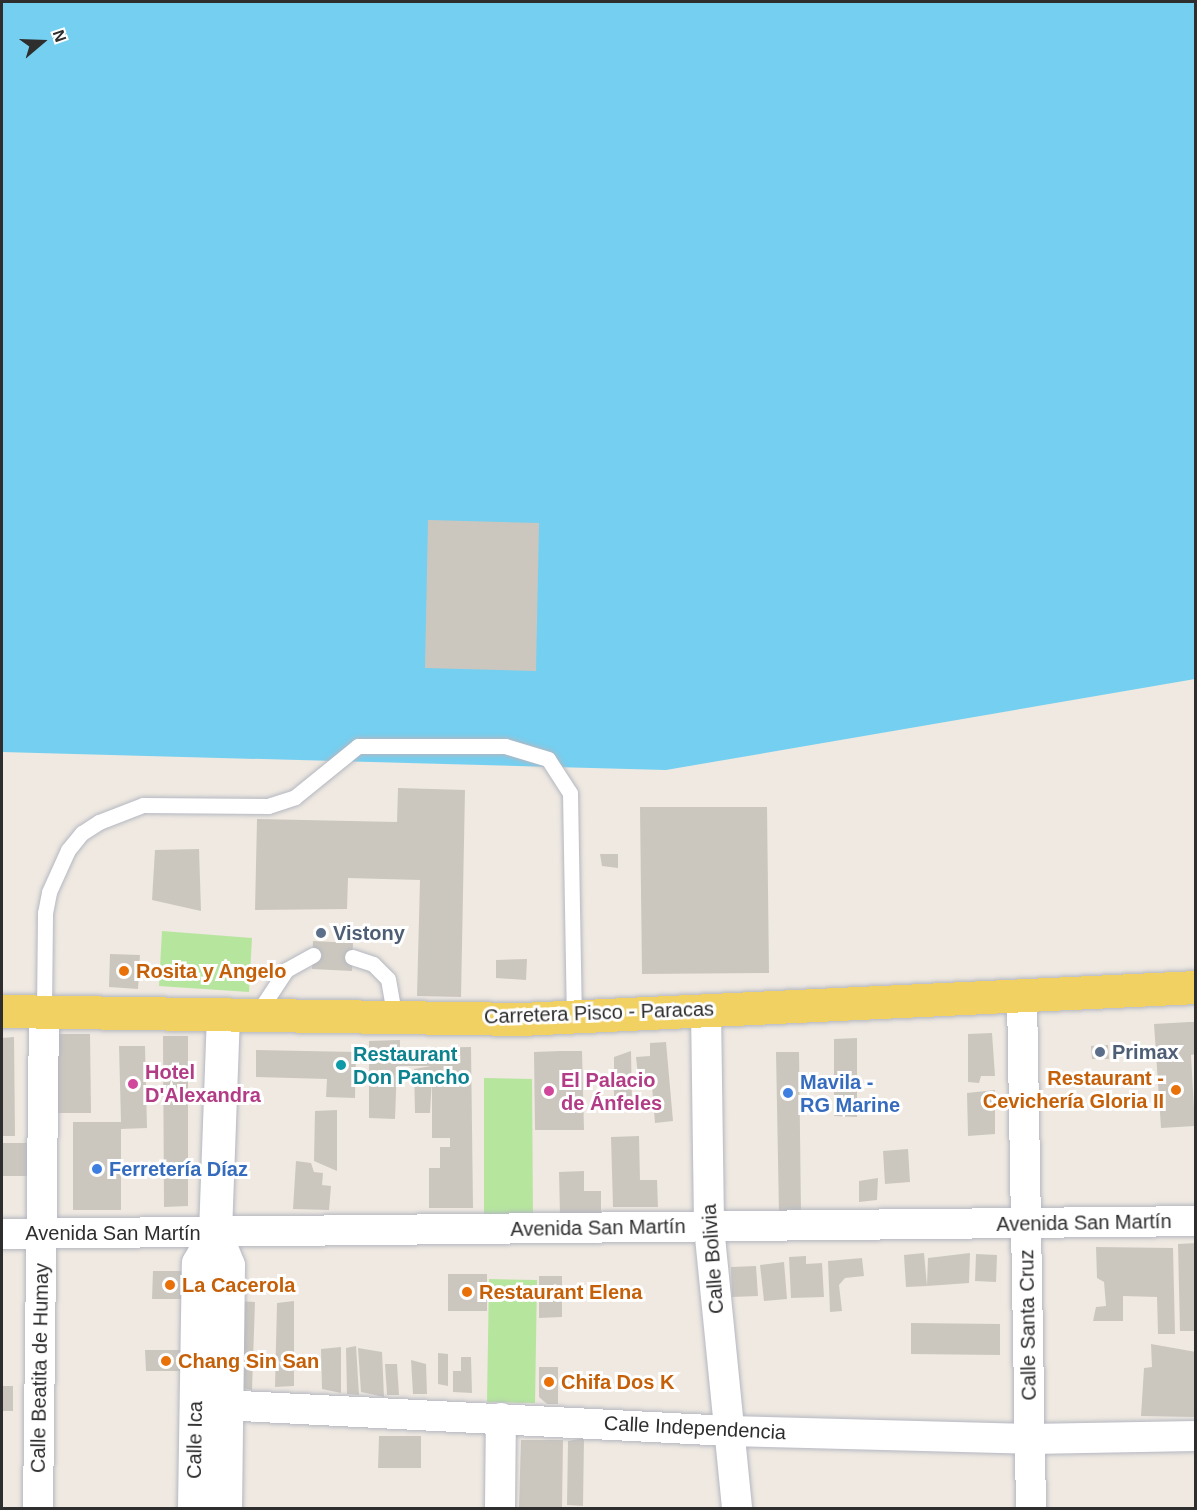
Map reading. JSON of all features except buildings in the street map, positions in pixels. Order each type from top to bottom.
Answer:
[{"type":"main road","name":"Carretera Pisco - Paracas","points":[[2,1011],[395,1017],[574,1016],[1022,997],[1196,987]]},
{"type":"street","name":"Calle Santa Cruz","points":[[1022,997],[1031,1509]]},
{"type":"street","name":"Calle Bolivia","points":[[706,1009],[709,1227],[737,1509]]},
{"type":"street","name":"Calle Beatita de Humay","points":[[38,1509],[44,1011]]},
{"type":"street","name":"Calle Ica","points":[[194,1509],[211,1404],[228,1265],[216,1233],[223,1014]]},
{"type":"street","name":"Avenida San Martín","points":[[2,1234],[1196,1221]]},
{"type":"street","name":"Calle Ica","points":[[211,1404],[225,1509]]},
{"type":"street","name":"Calle Independencia","points":[[211,1404],[729,1431],[1030,1439],[1196,1436]]},
{"type":"street","points":[[500,1509],[501,1418]]},
{"type":"lane","points":[[44,1011],[45,913],[49,892],[68,850],[82,833],[99,822],[143,805],[268,806],[295,797],[358,746],[505,746],[548,759],[570,793],[574,1016]]},
{"type":"lane","points":[[257,1014],[286,970],[313,955]]},
{"type":"lane","points":[[352,957],[373,964],[388,979],[395,1017]]},
{"type":"green space","points":[[162,931],[252,938],[249,992],[159,986]]},
{"type":"green space","points":[[484,1078],[532,1079],[533,1219],[484,1219]]},
{"type":"green space","points":[[489,1279],[537,1280],[535,1403],[487,1402]]},
{"type":"water","points":[[2,2],[1195,2],[1195,679],[666,770],[2,752]]},
{"type":"place","name":"Vistony","points":[[321,933]]},
{"type":"place","name":"Rosita y Angelo","points":[[124,971]]},
{"type":"place","name":"Primax","points":[[1100,1052]]},
{"type":"place","name":"Restaurant Don Pancho","points":[[341,1065]]},
{"type":"place","name":"Hotel D'Alexandra","points":[[133,1084]]},
{"type":"place","name":"Restaurant - Cevichería Gloria II","points":[[1176,1090]]},
{"type":"place","name":"El Palacio de Ánfeles","points":[[549,1091]]},
{"type":"place","name":"Mavila - RG Marine","points":[[788,1093]]},
{"type":"place","name":"Ferretería Díaz","points":[[97,1169]]},
{"type":"place","name":"La Cacerola","points":[[170,1285]]},
{"type":"place","name":"Restaurant Elena","points":[[467,1292]]},
{"type":"place","name":"Chang Sin San","points":[[166,1361]]},
{"type":"place","name":"Chifa Dos K","points":[[549,1382]]}]
